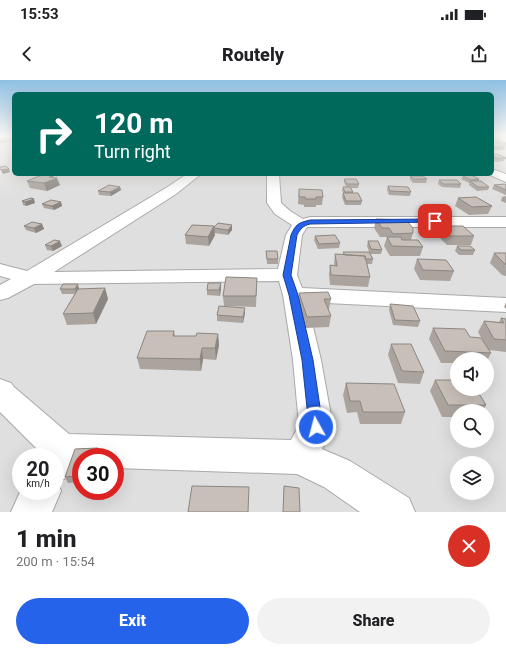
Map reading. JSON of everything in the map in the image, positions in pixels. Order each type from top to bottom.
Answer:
[{"type":"street","points":[[494,173],[506,178]]},
{"type":"street","points":[[0,293],[30,278],[171,191],[192,176]]},
{"type":"street","points":[[274,176],[275,179],[273,200],[286,214],[301,224]]},
{"type":"street","points":[[300,457],[316,427],[307,360],[290,285],[294,235],[301,224],[310,222],[506,222]]},
{"type":"street","points":[[0,270],[30,278],[290,285],[469,304],[506,305]]},
{"type":"street","points":[[0,391],[51,448]]},
{"type":"street","points":[[64,457],[300,457],[337,474],[395,512]]},
{"type":"street","points":[[31,512],[37,500]]},
{"type":"shaded area","points":[[0,156],[12,156],[12,176],[494,176],[494,156],[506,156],[506,512],[0,512]]},
{"type":"building","points":[[494,156],[506,158],[498,158]]},
{"type":"building","points":[[6,166],[9,169],[0,169],[0,167]]},
{"type":"building","points":[[39,176],[51,176],[49,177],[57,178],[44,183],[27,181]]},
{"type":"building","points":[[410,176],[423,176],[427,179],[414,179]]},
{"type":"building","points":[[463,176],[473,176],[479,179],[471,180]]},
{"type":"building","points":[[344,179],[356,179],[359,184],[347,184]]},
{"type":"building","points":[[439,180],[457,180],[461,184],[443,184]]},
{"type":"building","points":[[470,181],[481,181],[489,187],[478,187]]},
{"type":"building","points":[[505,184],[506,190],[494,185]]},
{"type":"building","points":[[109,185],[120,187],[110,192],[98,191]]},
{"type":"building","points":[[388,186],[408,187],[411,192],[390,191]]},
{"type":"building","points":[[343,187],[350,187],[353,192],[345,192]]},
{"type":"building","points":[[299,189],[322,190],[323,197],[316,197],[316,199],[305,199],[305,197],[299,197]]},
{"type":"building","points":[[343,193],[358,193],[362,201],[346,201]]},
{"type":"building","points":[[476,197],[492,206],[472,207],[458,198]]},
{"type":"building","points":[[31,198],[34,199],[25,202],[22,201]]},
{"type":"building","points":[[51,200],[61,202],[52,206],[42,204]]},
{"type":"building","points":[[376,219],[406,220],[413,228],[413,233],[393,234],[389,228],[382,228]]},
{"type":"building","points":[[32,222],[42,224],[34,228],[24,226]]},
{"type":"building","points":[[218,223],[232,225],[228,230],[214,228]]},
{"type":"building","points":[[192,225],[214,226],[208,237],[185,235]]},
{"type":"building","points":[[440,226],[463,226],[474,236],[450,236]]},
{"type":"building","points":[[335,235],[340,243],[319,244],[315,236]]},
{"type":"building","points":[[387,237],[401,237],[402,240],[418,240],[423,247],[392,246]]},
{"type":"building","points":[[54,240],[60,241],[51,246],[45,245]]},
{"type":"building","points":[[368,241],[378,241],[382,250],[371,249]]},
{"type":"building","points":[[457,246],[470,246],[475,250],[461,250]]},
{"type":"building","points":[[266,251],[277,251],[278,259],[267,259]]},
{"type":"building","points":[[343,252],[369,252],[373,259],[365,259],[365,256],[345,255]]},
{"type":"building","points":[[494,253],[506,253],[506,265]]},
{"type":"building","points":[[335,254],[365,256],[370,277],[331,275],[330,265],[337,266]]},
{"type":"building","points":[[417,259],[446,260],[454,271],[423,270]]},
{"type":"building","points":[[226,277],[257,278],[256,296],[223,296]]},
{"type":"building","points":[[208,283],[221,283],[219,290],[207,290]]},
{"type":"building","points":[[63,284],[78,284],[75,289],[60,289]]},
{"type":"building","points":[[105,288],[93,313],[63,314],[78,289]]},
{"type":"building","points":[[328,292],[331,299],[324,299],[331,316],[307,317],[299,293]]},
{"type":"building","points":[[390,304],[413,306],[420,321],[395,320]]},
{"type":"building","points":[[219,306],[245,308],[243,317],[217,315]]},
{"type":"building","points":[[501,318],[506,319],[506,340],[494,339],[484,321],[504,323]]},
{"type":"building","points":[[433,328],[465,329],[470,337],[481,338],[490,352],[468,352],[445,351]]},
{"type":"building","points":[[147,331],[174,331],[173,336],[196,336],[197,333],[218,334],[215,348],[202,348],[200,359],[137,358]]},
{"type":"building","points":[[391,344],[411,344],[424,372],[402,371]]},
{"type":"building","points":[[435,380],[450,380],[450,396],[480,396],[485,404],[450,404],[448,405]]},
{"type":"building","points":[[346,383],[394,384],[405,412],[363,412],[360,401],[350,401]]},
{"type":"building","points":[[72,457],[72,477],[65,477]]},
{"type":"building","points":[[192,486],[249,487],[248,512],[188,512]]},
{"type":"building","points":[[284,486],[299,488],[300,512],[283,512]]},
{"type":"route","points":[[316,427],[307,360],[294,295],[287,275],[294,235],[297,229],[301,224],[310,222],[435,221]]}]
